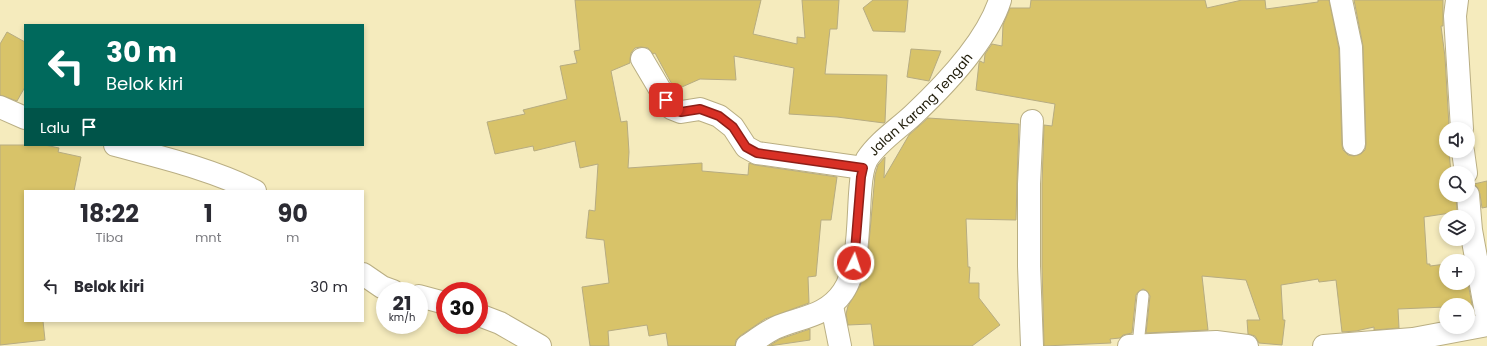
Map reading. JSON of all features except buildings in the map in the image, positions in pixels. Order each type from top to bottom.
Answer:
[{"type":"street","name":"Jalan Karang Tengah","points":[[747,346],[774,329],[832,306],[844,292],[854,263],[861,177],[867,160],[876,149],[914,115],[961,64],[982,38],[996,14],[1000,0]]},
{"type":"street","points":[[1341,0],[1350,47],[1354,144]]},
{"type":"street","points":[[1457,0],[1456,16],[1462,122]]},
{"type":"street","points":[[642,58],[671,108],[681,112],[700,109],[719,116],[733,127],[746,147],[757,153],[863,168]]},
{"type":"street","points":[[0,107],[24,118]]},
{"type":"street","points":[[1032,121],[1029,184],[1029,266],[1032,346]]},
{"type":"street","points":[[119,146],[178,161],[211,172],[253,190]]},
{"type":"street","points":[[1469,202],[1487,318]]},
{"type":"street","points":[[364,275],[376,283]]},
{"type":"street","points":[[832,306],[840,346]]},
{"type":"street","points":[[488,318],[540,346]]},
{"type":"street","points":[[1324,346],[1414,339],[1487,325]]},
{"type":"street","points":[[1134,346],[1216,342],[1247,346]]},
{"type":"lane","points":[[1134,346],[1143,296]]},
{"type":"route","points":[[666,100],[671,108],[681,112],[700,109],[719,116],[733,127],[746,147],[757,153],[863,168],[854,263]]}]
